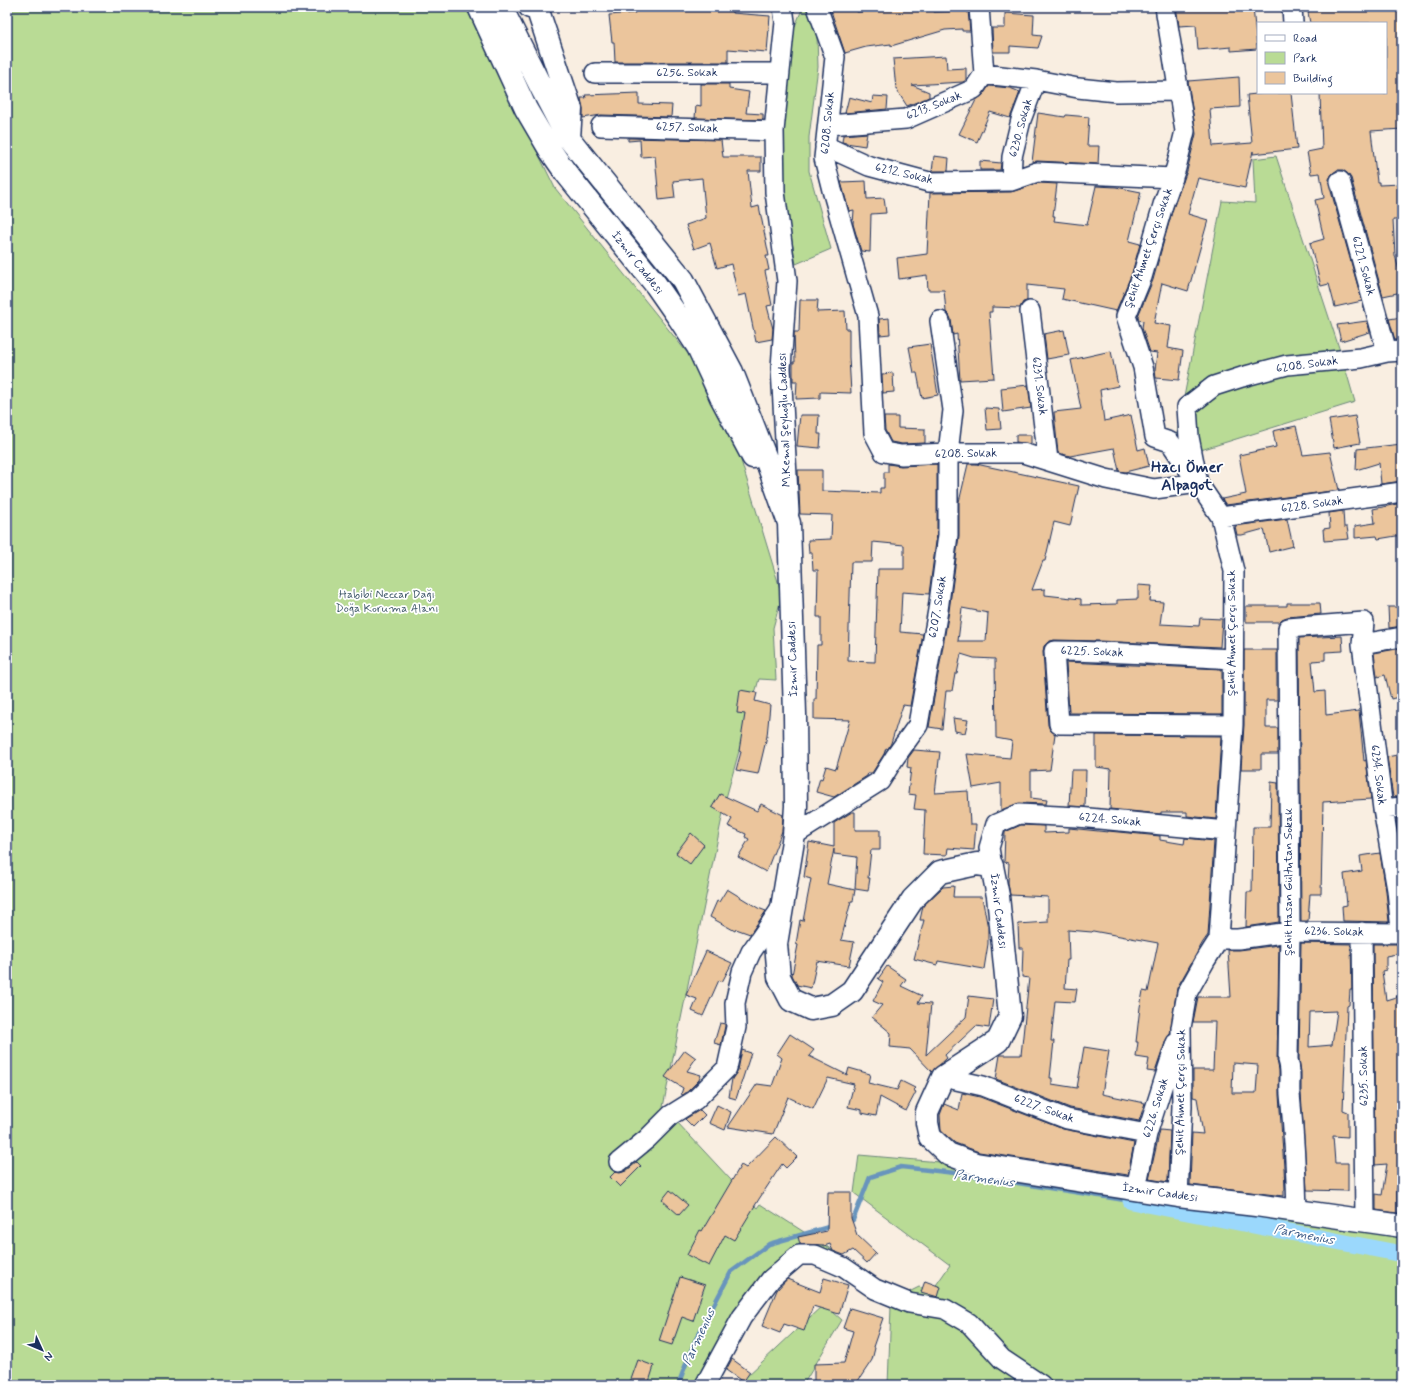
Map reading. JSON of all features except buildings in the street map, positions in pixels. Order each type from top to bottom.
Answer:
[{"type":"street","name":"İzmir Caddesi","points":[[479,7],[526,109],[550,150],[566,173],[656,285],[690,336],[789,523]]},
{"type":"street","name":"İzmir Caddesi","points":[[502,7],[554,113],[569,138],[683,280],[732,372],[765,456],[789,523],[795,714],[796,806],[794,835],[776,944],[779,977],[791,1000],[811,1009],[832,1004],[852,991],[913,900],[940,872],[976,864],[992,866],[998,896],[1010,1016],[998,1041],[943,1077],[928,1112],[927,1123],[930,1137],[948,1154],[976,1164],[1178,1196],[1402,1226]]},
{"type":"street","points":[[530,7],[537,8],[571,109],[569,138]]},
{"type":"street","name":"M.Kemal Şeyhoğlu Caddesi","points":[[783,7],[785,22],[774,131],[775,192],[788,281],[781,368],[789,523]]},
{"type":"street","name":"6208. Sokak","points":[[817,7],[835,57],[824,158],[868,316],[874,433],[884,452],[901,456],[948,453],[1023,453],[1106,478],[1154,489],[1198,483],[1189,437],[1187,407],[1214,386],[1287,365],[1361,358],[1394,351]]},
{"type":"street","points":[[978,7],[984,74],[1116,92],[1179,91]]},
{"type":"street","name":"Şehit Ahmet Çerçi Sokak","points":[[1165,7],[1185,131],[1173,178],[1142,277],[1126,316],[1143,367],[1155,437],[1170,442],[1222,517],[1234,571],[1232,659],[1233,725],[1219,939],[1187,993],[1181,1028],[1182,1106],[1178,1196]]},
{"type":"street","points":[[1292,7],[1293,22]]},
{"type":"street","name":"6256. Sokak","points":[[595,73],[779,73]]},
{"type":"street","name":"6213. Sokak","points":[[828,126],[906,119],[974,89],[984,74]]},
{"type":"street","name":"6230. Sokak","points":[[1036,80],[1021,120],[1012,157],[1011,181],[1037,172],[1173,178]]},
{"type":"street","name":"6257. Sokak","points":[[601,126],[774,131]]},
{"type":"street","name":"6212. Sokak","points":[[825,146],[869,166],[928,182],[1011,181]]},
{"type":"street","name":"6221. Sokak","points":[[1340,181],[1394,351]]},
{"type":"street","name":"6231. Sokak","points":[[1030,311],[1048,460]]},
{"type":"street","name":"6207. Sokak","points":[[794,835],[880,781],[918,725],[938,610],[948,535],[948,453],[953,410],[940,321]]},
{"type":"street","name":"6228. Sokak","points":[[1222,517],[1402,492]]},
{"type":"street","name":"6234. Sokak","points":[[1364,622],[1362,644],[1383,809],[1402,926]]},
{"type":"street","name":"Şehit Hasan Gültutan Sokak","points":[[1298,1211],[1290,1088],[1291,1069],[1288,1060],[1290,932],[1288,628],[1364,622]]},
{"type":"street","points":[[1362,644],[1402,637]]},
{"type":"street","name":"6225. Sokak","points":[[1232,659],[1090,651],[1054,651],[1059,724],[1233,725]]},
{"type":"street","points":[[1383,809],[1402,807]]},
{"type":"street","name":"6224. Sokak","points":[[992,866],[989,848],[996,824],[1019,814],[1078,817],[1226,831]]},
{"type":"street","points":[[619,1162],[647,1139],[671,1115],[694,1100],[727,1068],[736,1027],[735,1003],[742,972],[751,952],[782,907]]},
{"type":"street","name":"6236. Sokak","points":[[1219,939],[1238,939],[1290,932],[1402,933]]},
{"type":"street","name":"6235. Sokak","points":[[1362,932],[1365,1220]]},
{"type":"street","name":"6226. Sokak","points":[[1136,1189],[1147,1134],[1181,1028]]},
{"type":"street","name":"6227. Sokak","points":[[943,1077],[983,1086],[1067,1119],[1147,1134]]},
{"type":"street","points":[[705,1385],[742,1317],[771,1279],[799,1255],[815,1255],[843,1267],[875,1289],[909,1303],[945,1309],[969,1323],[1002,1359],[1041,1385]]},
{"type":"green space","name":"Habibi Neccar Dağı Doğa Koruma Alanı","points":[[7,7],[466,7],[555,188],[721,395],[782,595],[773,628],[776,680],[759,679],[726,798],[663,1107],[757,1208],[760,1204],[903,1295],[919,1287],[932,1291],[950,1265],[854,1193],[859,1155],[963,1164],[1402,1238],[1402,1385],[888,1385],[891,1307],[801,1255],[784,1263],[723,1364],[716,1385],[7,1385]]},
{"type":"green space","points":[[803,7],[806,7],[817,36],[818,67],[809,137],[809,171],[831,249],[796,264],[781,181],[778,132],[793,31]]},
{"type":"green space","points":[[1276,156],[1342,357],[1355,402],[1172,459],[1222,201],[1255,203],[1253,159]]},
{"type":"green space","points":[[824,1304],[842,1320],[803,1385],[742,1385],[746,1377]]},
{"type":"waterway","name":"Parmenius","points":[[847,1222],[853,1220],[870,1177],[901,1167],[955,1173],[1131,1201]]},
{"type":"waterway","name":"Parmenius","points":[[1131,1201],[1402,1254]]},
{"type":"waterway","name":"Parmenius","points":[[678,1385],[694,1343],[731,1272],[769,1244],[832,1226]]},
{"type":"district","name":"Hacı Ömer Alpagot","points":[[1187,476]]}]
